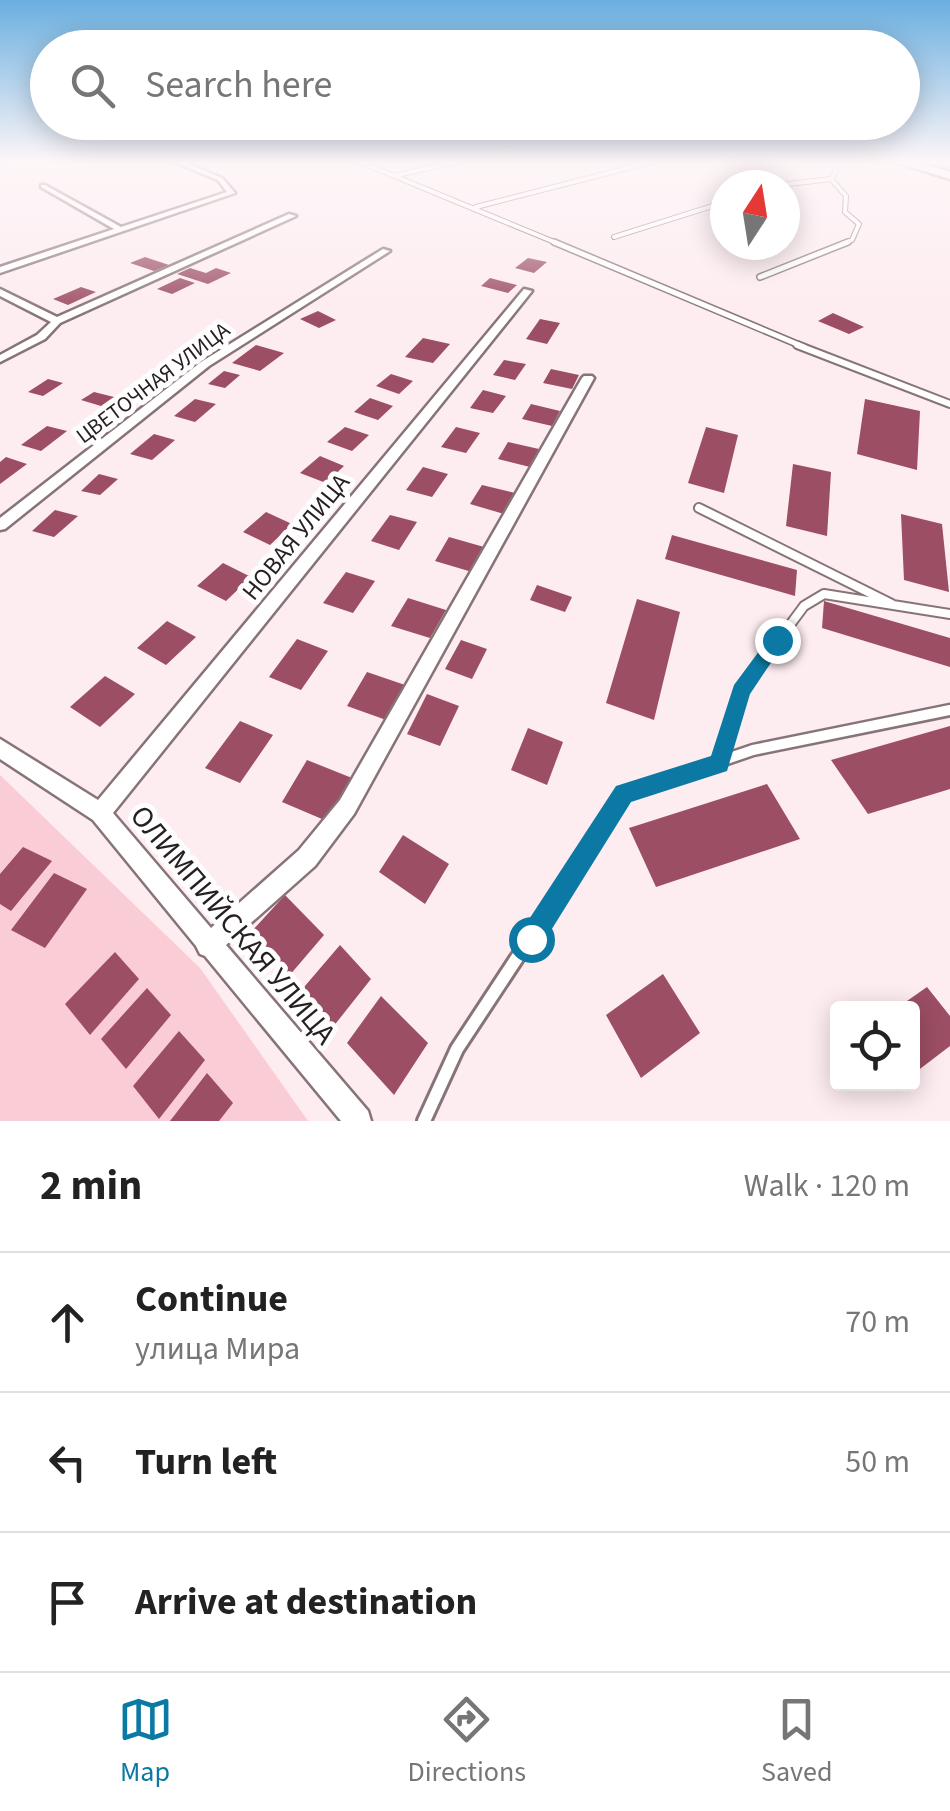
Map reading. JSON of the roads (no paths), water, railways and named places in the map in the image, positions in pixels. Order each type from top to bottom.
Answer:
[{"type":"street","points":[[92,213],[120,229]]},
{"type":"street","points":[[0,270],[170,213]]},
{"type":"street","points":[[0,359],[41,337],[57,322],[292,216]]},
{"type":"street","name":"ЦВЕТОЧНАЯ УЛИЦА","points":[[0,525],[206,364],[386,250]]},
{"type":"street","name":"НОВАЯ УЛИЦА","points":[[100,812],[527,291]]},
{"type":"street","points":[[0,292],[57,322]]},
{"type":"street","points":[[208,946],[306,858],[347,807],[588,378]]},
{"type":"street","name":"ОЛИМПИЙСКАЯ УЛИЦА","points":[[0,748],[100,812],[358,1121]]},
{"type":"lane","points":[[490,213],[726,317],[950,404]]},
{"type":"lane","points":[[614,237],[689,213]]},
{"type":"lane","points":[[760,277],[852,240],[859,224],[847,213]]},
{"type":"lane","points":[[699,508],[901,608]]},
{"type":"lane","points":[[719,764],[741,691],[804,606],[824,594],[950,614]]},
{"type":"lane","points":[[424,1121],[457,1049],[624,794],[752,750],[950,710]]}]
